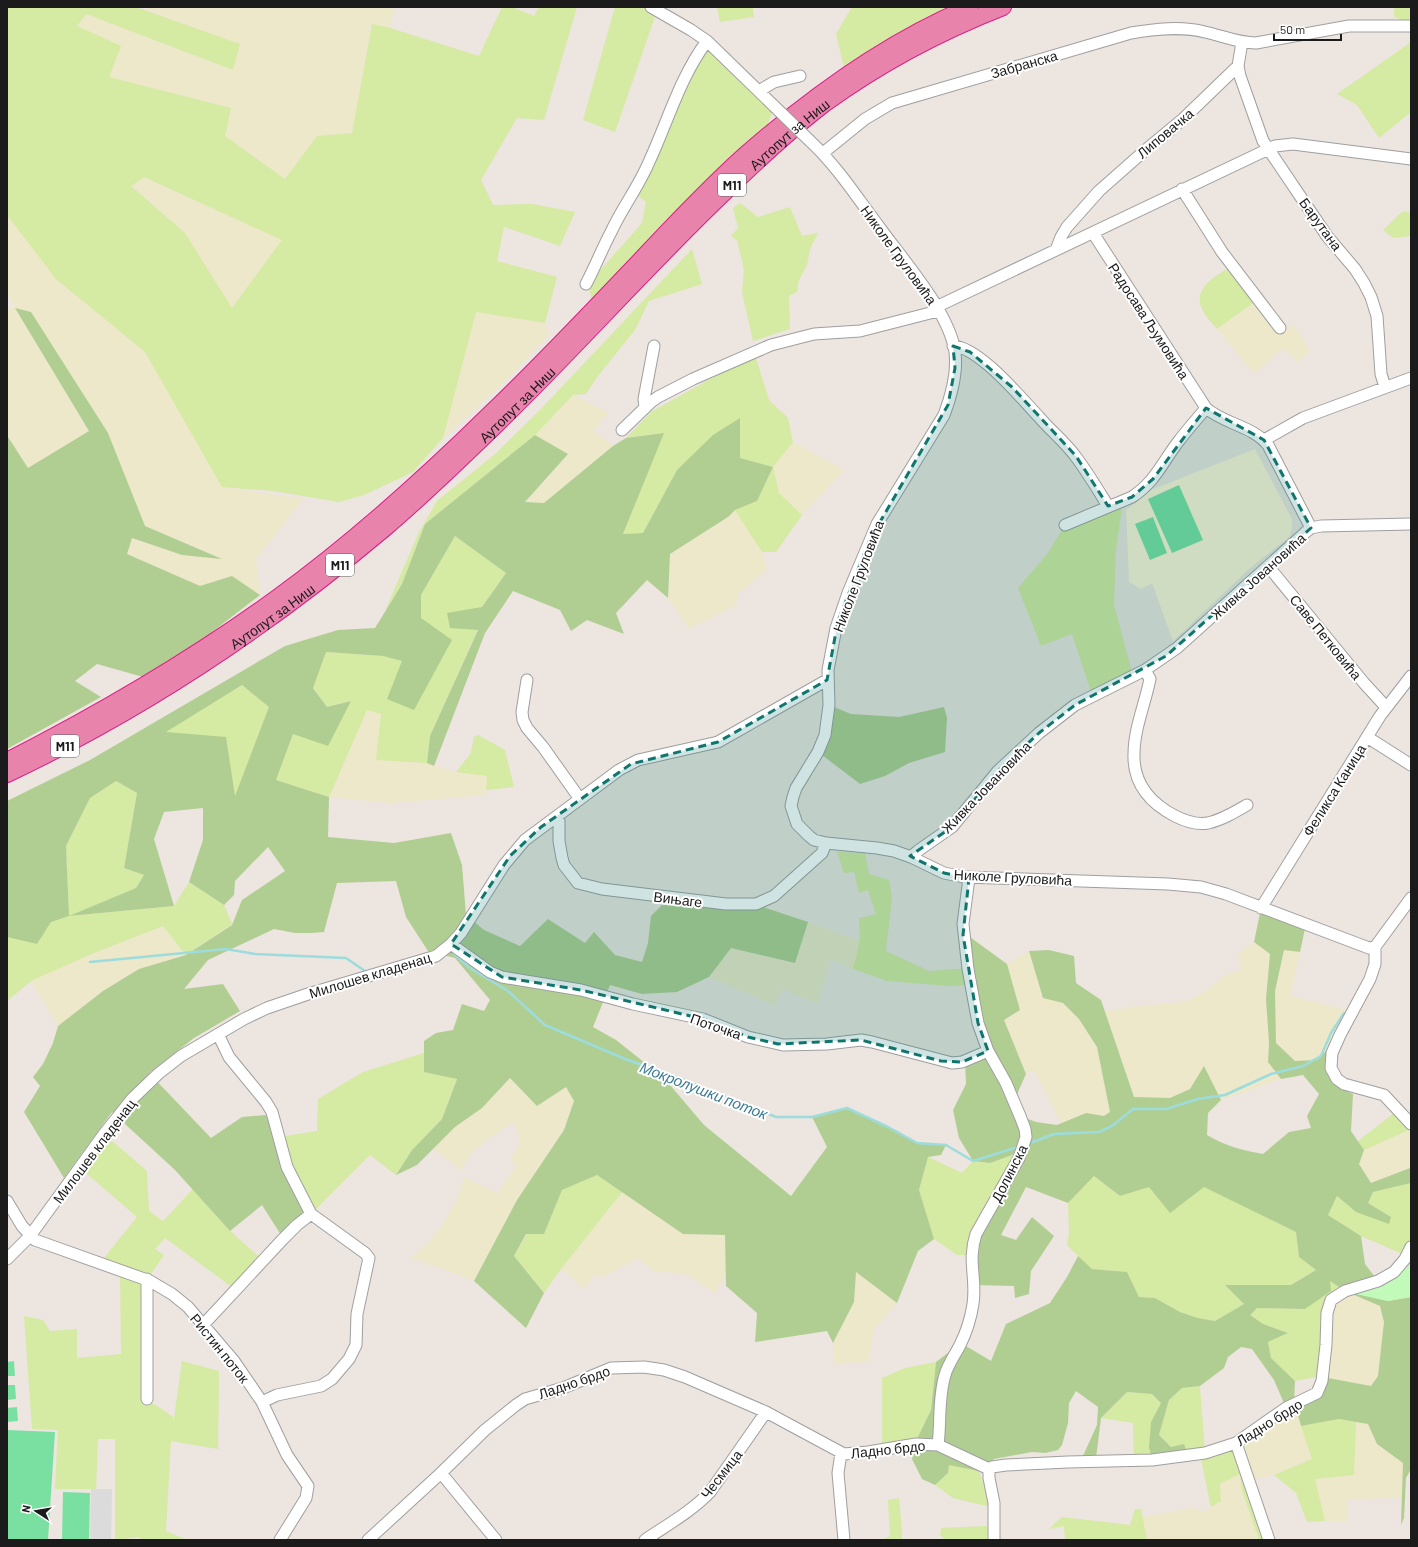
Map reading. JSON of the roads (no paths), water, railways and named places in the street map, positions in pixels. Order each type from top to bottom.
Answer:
[{"type":"highway","name":"Аутопут за Ниш","points":[[7,761],[77,725],[190,658],[278,598],[334,555],[420,482],[493,411],[692,207],[748,153],[796,112],[855,69],[904,40],[970,7]]},
{"type":"highway","name":"Аутопут за Ниш","points":[[7,774],[50,754],[94,730],[180,679],[235,643],[325,577],[389,524],[439,479],[535,386],[708,208],[804,120],[826,103],[918,45],[951,28],[1003,7]]},
{"type":"street","points":[[651,7],[707,41],[759,91],[774,82],[800,76]]},
{"type":"street","points":[[1238,66],[1242,42],[1263,42],[1349,26],[1411,26]]},
{"type":"street","name":"Забранска","points":[[823,153],[865,119],[892,103],[1120,35],[1150,30],[1186,29],[1242,42]]},
{"type":"street","points":[[586,284],[610,232],[649,164],[671,113],[679,90],[698,54],[707,41]]},
{"type":"street","name":"Барутана","points":[[1238,66],[1240,76],[1263,141],[1327,236],[1355,269],[1364,282],[1371,297],[1376,316],[1381,374],[1385,387]]},
{"type":"street","name":"Липовачка","points":[[1056,250],[1067,227],[1099,191],[1142,153],[1184,119],[1238,66]]},
{"type":"street","name":"Николе Груловића","points":[[759,91],[823,153],[914,274],[937,309],[947,329],[953,346],[955,368],[948,405],[940,422],[889,502],[870,539],[838,621],[832,645],[827,680],[829,706],[825,735],[818,752],[796,788],[791,806],[794,818],[804,832],[814,840],[826,843],[877,848],[911,857],[944,873],[969,878],[1185,885],[1201,887],[1226,894],[1369,948],[1376,947]]},
{"type":"street","points":[[622,430],[658,397],[676,387],[737,360],[786,340],[814,334],[860,331],[937,309],[1269,148],[1279,145],[1293,144],[1411,159]]},
{"type":"street","points":[[1182,189],[1222,252],[1280,328]]},
{"type":"street","name":"Радосава Љумовића","points":[[1093,233],[1206,408],[1214,414],[1264,440]]},
{"type":"street","points":[[645,408],[644,399],[654,346]]},
{"type":"street","points":[[953,346],[962,347],[970,352],[998,373],[1012,387],[1076,456],[1108,506]]},
{"type":"street","points":[[1311,528],[1271,450],[1264,440],[1303,418],[1411,378]]},
{"type":"street","points":[[1065,525],[1132,497],[1142,490],[1153,480],[1178,442],[1206,408]]},
{"type":"street","name":"Живка Јовановића","points":[[911,857],[952,826],[998,771],[1039,733],[1075,706],[1147,674],[1166,656],[1187,640],[1301,535],[1311,528],[1330,526],[1411,524]]},
{"type":"street","name":"Саве Петковића","points":[[1268,566],[1368,688],[1386,707]]},
{"type":"street","points":[[1147,674],[1134,753],[1139,782],[1146,794],[1155,804],[1166,812],[1180,819],[1194,822],[1207,823],[1224,817],[1247,805]]},
{"type":"street","name":"Феликса Каница","points":[[1261,908],[1386,707],[1411,676]]},
{"type":"street","points":[[527,680],[522,712],[523,720],[527,728],[543,747],[580,799]]},
{"type":"street","name":"Милошев кладенац","points":[[7,1259],[30,1236],[117,1118],[141,1090],[181,1056],[244,1019],[267,1008],[308,994],[428,959],[444,951],[467,924],[510,856],[525,840],[619,770],[642,759],[718,742],[827,680]]},
{"type":"street","points":[[1367,737],[1411,765]]},
{"type":"street","name":"Вињаге","points":[[557,816],[559,821],[559,841],[562,858],[568,870],[578,883],[602,889],[738,905],[756,904],[774,896],[822,853],[826,843]]},
{"type":"street","name":"Долинска","points":[[938,1445],[944,1380],[947,1369],[961,1343],[973,1305],[971,1255],[973,1244],[976,1234],[1019,1158],[1026,1137],[1025,1129],[1014,1101],[988,1051],[978,1023],[968,968],[964,935],[964,912],[968,894],[969,878]]},
{"type":"street","points":[[1411,898],[1376,947],[1375,964],[1370,978],[1332,1053],[1331,1068],[1337,1079],[1344,1084],[1384,1095],[1411,1124]]},
{"type":"street","name":"Поточка","points":[[451,944],[490,972],[502,977],[581,990],[633,1004],[703,1019],[748,1037],[783,1045],[828,1044],[861,1040],[952,1063],[962,1062],[988,1051]]},
{"type":"street","points":[[218,1034],[229,1057],[266,1102],[272,1112],[287,1167],[311,1214],[369,1258],[358,1314],[356,1345],[349,1359],[328,1382],[314,1388],[277,1395],[262,1402]]},
{"type":"street","points":[[7,1201],[30,1236]]},
{"type":"street","points":[[204,1324],[283,1239],[311,1214]]},
{"type":"street","name":"Ристин поток","points":[[30,1236],[40,1242],[147,1280],[172,1294],[188,1307],[204,1324],[234,1362],[262,1402],[286,1455],[308,1486],[306,1498],[280,1540]]},
{"type":"street","name":"Ладно брдо","points":[[368,1540],[485,1430],[520,1402],[531,1397],[563,1388],[612,1368],[644,1367],[664,1370],[679,1375],[766,1412],[840,1453],[848,1454],[868,1452],[916,1444],[938,1445],[989,1469],[1006,1464],[1152,1460],[1205,1453],[1236,1443],[1286,1408],[1317,1393],[1320,1388],[1326,1345],[1327,1313],[1332,1300],[1345,1291],[1382,1279],[1394,1272],[1405,1260],[1411,1247]]},
{"type":"street","points":[[147,1280],[147,1399]]},
{"type":"street","name":"Чесмица","points":[[645,1540],[693,1508],[704,1498],[766,1412]]},
{"type":"street","points":[[1236,1443],[1270,1540]]},
{"type":"street","points":[[840,1453],[838,1473],[844,1540]]},
{"type":"street","points":[[989,1469],[989,1478],[994,1503],[994,1540]]},
{"type":"street","points":[[441,1473],[496,1540]]},
{"type":"waterway","name":"Мокролушки поток","points":[[90,962],[226,949],[255,954],[346,958],[365,971]]},
{"type":"waterway","name":"Мокролушки поток","points":[[454,954],[470,968],[508,991],[545,1025],[625,1059],[679,1078],[776,1117],[812,1117],[847,1108],[888,1127],[917,1143],[946,1145],[973,1161],[1018,1147]]},
{"type":"waterway","points":[[1033,1142],[1054,1134],[1099,1132],[1112,1126],[1133,1109],[1166,1109],[1198,1099],[1225,1095],[1271,1074],[1303,1066],[1321,1056],[1331,1033],[1344,1013]]}]
